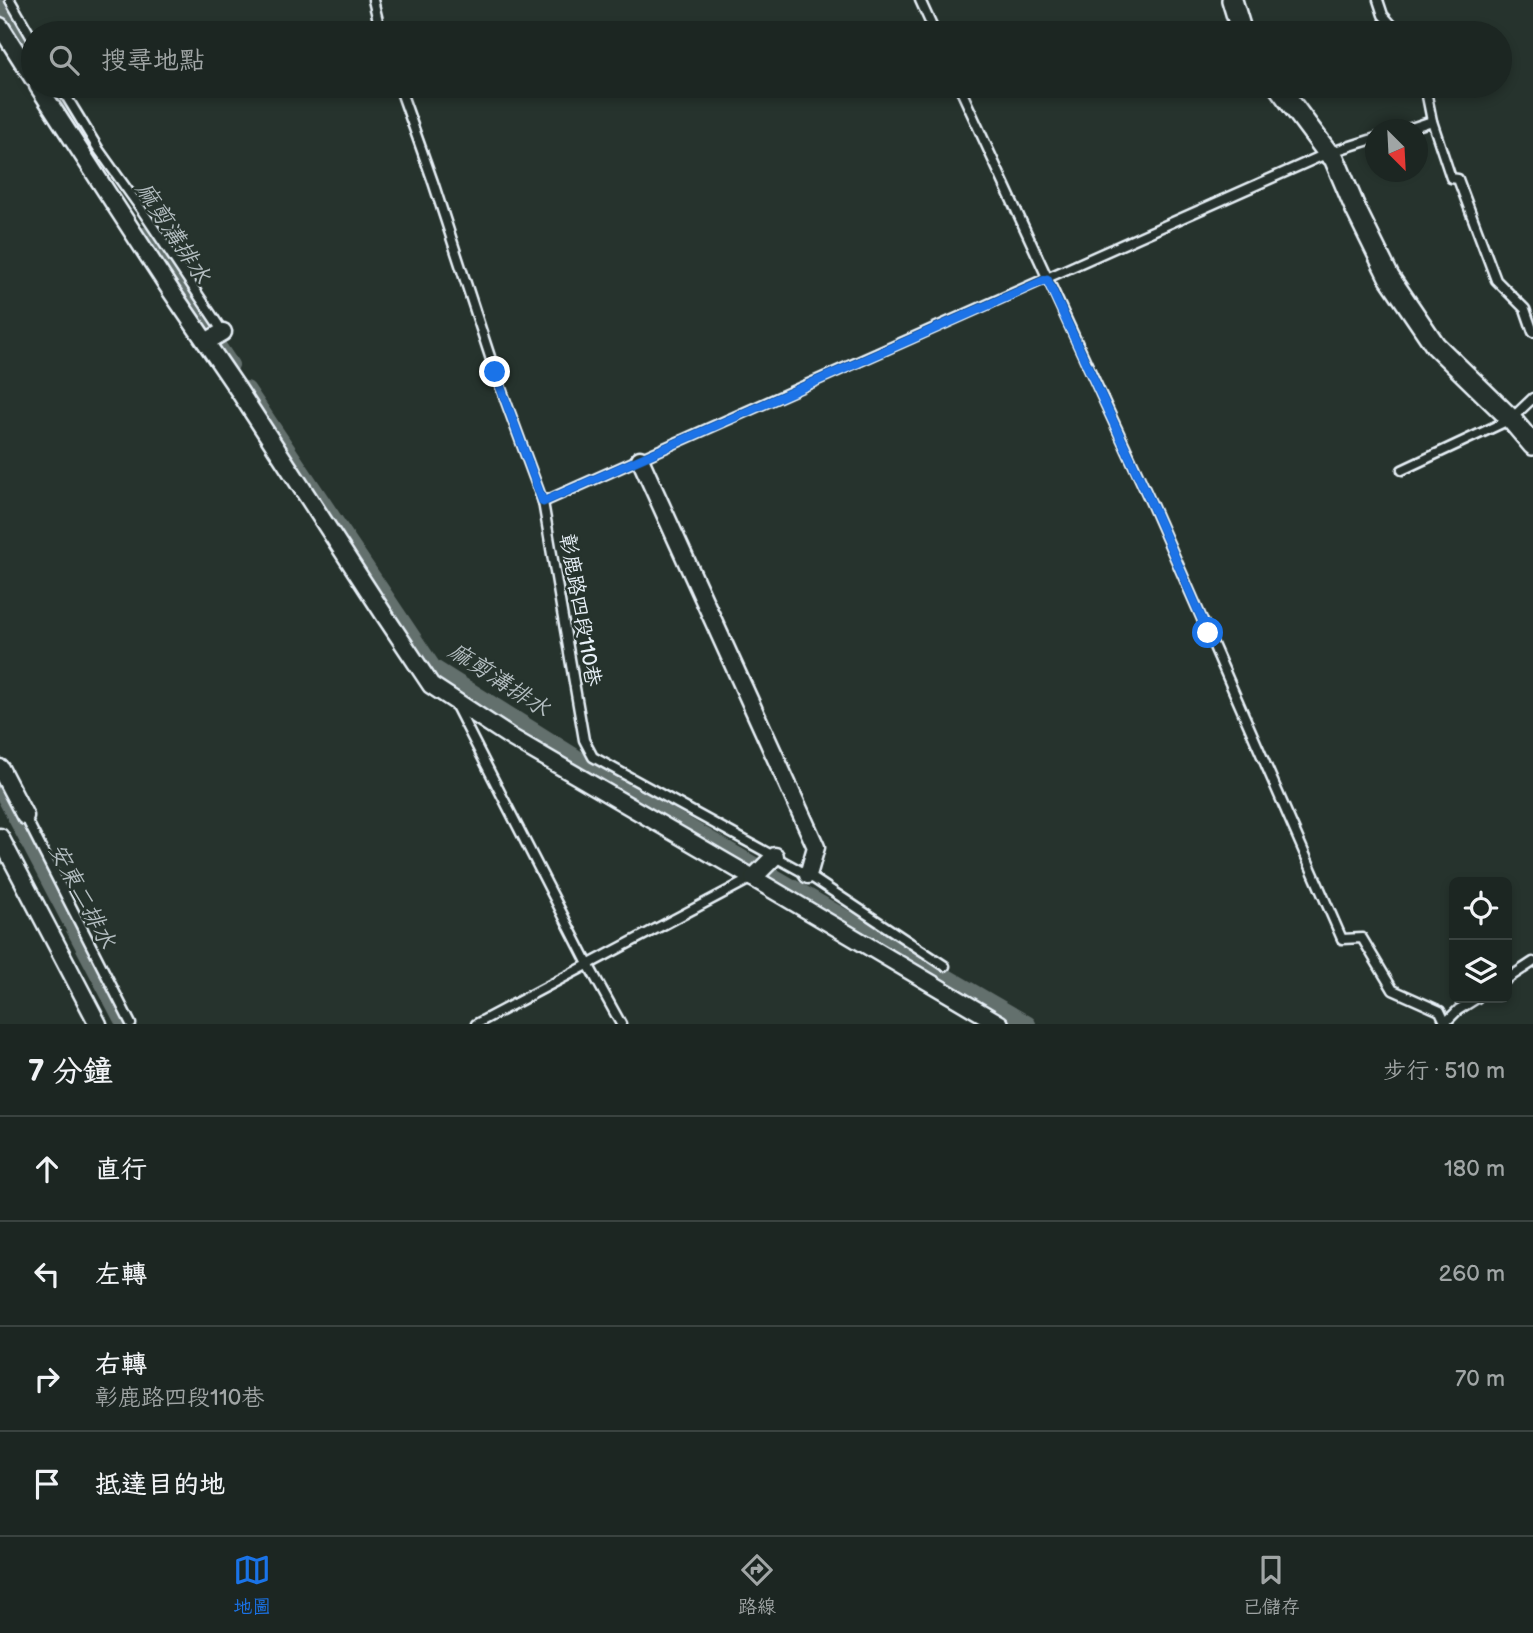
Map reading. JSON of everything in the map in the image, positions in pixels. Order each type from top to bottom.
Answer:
[{"type":"street","points":[[1232,0],[1238,21]]},
{"type":"street","points":[[0,26],[21,59]]},
{"type":"street","points":[[46,98],[431,685],[512,738],[1000,1024]]},
{"type":"street","points":[[1288,98],[1334,158],[1389,277],[1435,345],[1511,419],[1533,445]]},
{"type":"street","points":[[206,342],[223,332]]},
{"type":"street","points":[[640,459],[816,846],[808,874]]},
{"type":"street","points":[[0,768],[25,816]]},
{"type":"street","points":[[0,837],[98,1024]]},
{"type":"street","points":[[753,878],[770,853]]},
{"type":"lane","points":[[10,0],[22,21]]},
{"type":"lane","points":[[373,0],[378,21]]},
{"type":"lane","points":[[920,0],[930,21]]},
{"type":"lane","points":[[1378,0],[1389,21]]},
{"type":"lane","points":[[67,98],[99,150],[223,332]]},
{"type":"lane","name":"彰鹿路四段110巷","points":[[403,98],[495,372],[543,502],[584,740],[593,757],[808,874],[945,966]]},
{"type":"lane","points":[[964,98],[1152,505],[1342,939],[1362,938],[1393,990],[1440,1010],[1445,1024],[1469,1003]]},
{"type":"lane","points":[[1427,98],[1451,177],[1458,179],[1496,280],[1525,309],[1533,332]]},
{"type":"lane","points":[[1428,122],[1432,121]]},
{"type":"lane","points":[[543,502],[1328,153],[1365,141]]},
{"type":"lane","points":[[1402,470],[1511,419],[1533,398]]},
{"type":"lane","points":[[453,699],[621,1024]]},
{"type":"lane","points":[[25,816],[131,1024]]},
{"type":"lane","points":[[476,1024],[753,878]]},
{"type":"lane","points":[[1512,976],[1533,962]]},
{"type":"waterway","name":"麻剪溝排水","points":[[0,7],[21,41]]},
{"type":"waterway","name":"麻剪溝排水","points":[[56,98],[78,134]]},
{"type":"waterway","name":"麻剪溝排水","points":[[144,235],[231,365]]},
{"type":"waterway","name":"麻剪溝排水","points":[[247,389],[433,667],[670,816],[1028,1024]]},
{"type":"waterway","name":"安東二排水","points":[[0,788],[124,1024]]},
{"type":"route","points":[[495,372],[543,502],[1047,279],[1208,633]]}]
